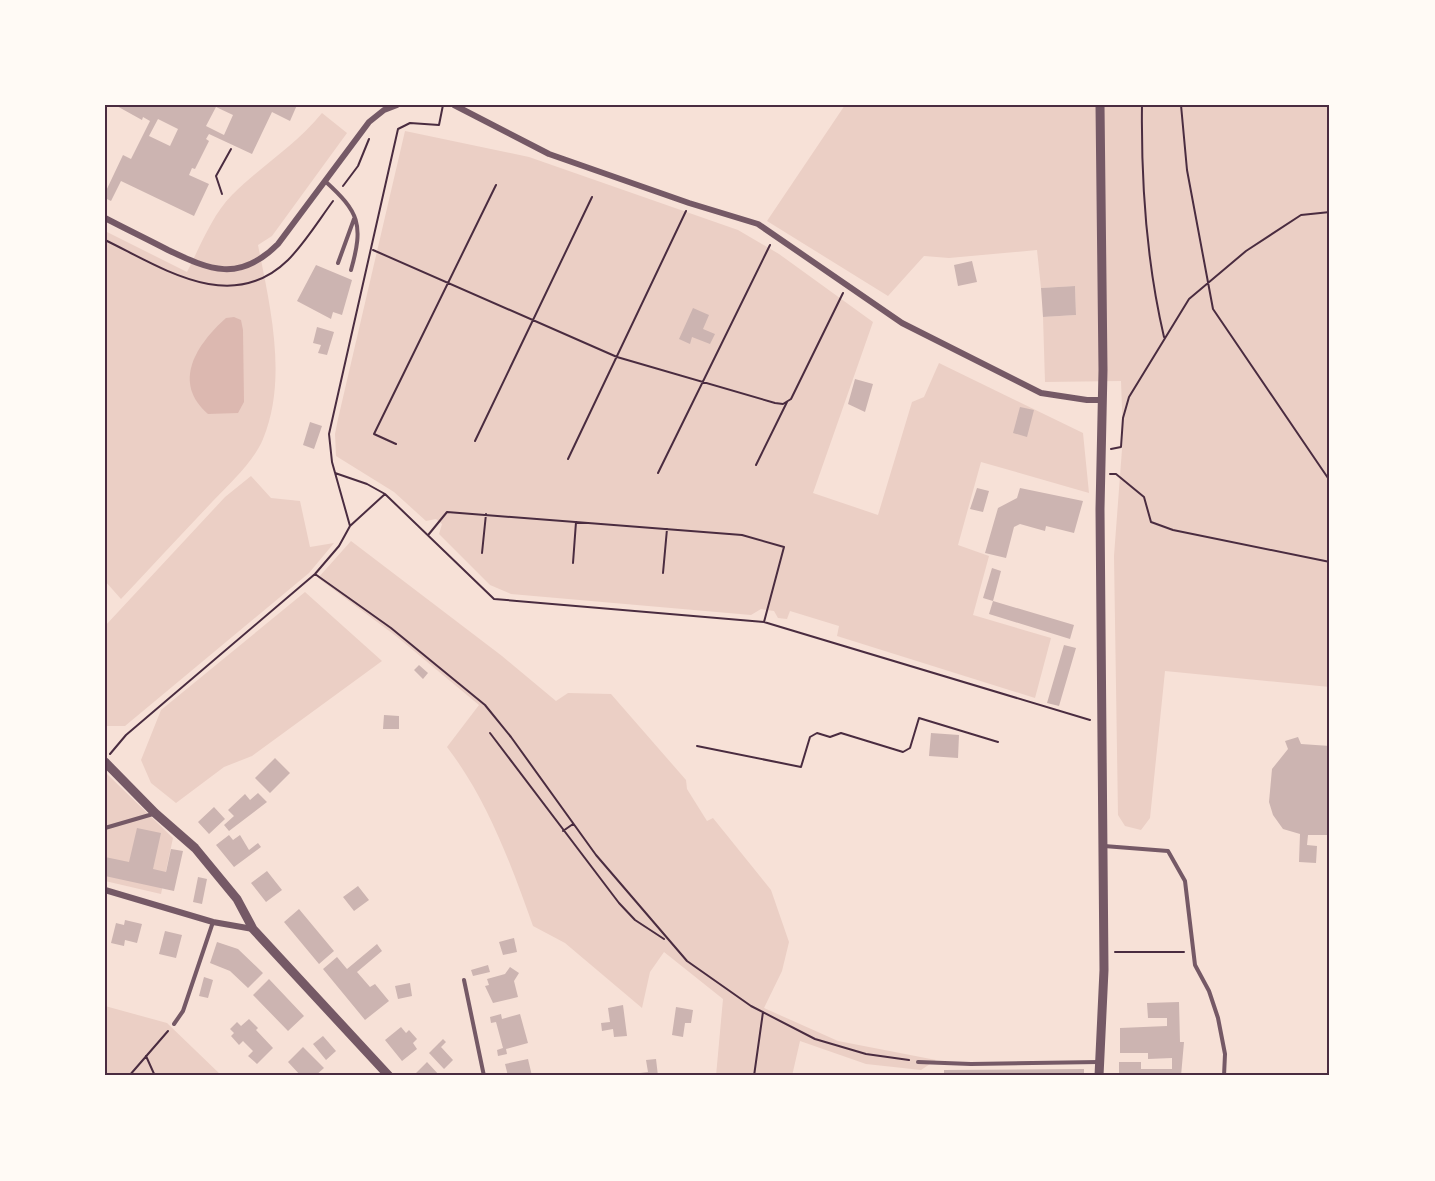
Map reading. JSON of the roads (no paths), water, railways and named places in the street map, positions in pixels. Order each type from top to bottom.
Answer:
[{"type":"street","points":[[105,218],[200,266],[233,269],[259,261],[269,253],[369,122],[384,110],[397,105]]},
{"type":"street","points":[[454,105],[549,154],[689,203],[758,224],[902,323],[1041,393],[1103,400]]},
{"type":"street","points":[[1099,1076],[1104,952],[1101,723],[1103,400],[1100,105]]},
{"type":"street","points":[[105,762],[155,813],[195,848],[237,899],[253,929],[389,1076]]},
{"type":"street","points":[[105,890],[213,922],[253,929]]},
{"type":"lane","points":[[325,180],[350,203],[355,217],[358,235],[351,270]]},
{"type":"lane","points":[[338,263],[355,217]]},
{"type":"lane","points":[[105,828],[155,813]]},
{"type":"lane","points":[[1103,846],[1168,851],[1185,881],[1195,965],[1209,990],[1218,1018],[1224,1054],[1224,1076]]},
{"type":"lane","points":[[174,1024],[183,1011],[213,922]]},
{"type":"lane","points":[[464,980],[484,1076]]},
{"type":"lane","points":[[918,1062],[971,1064],[1100,1062]]}]
